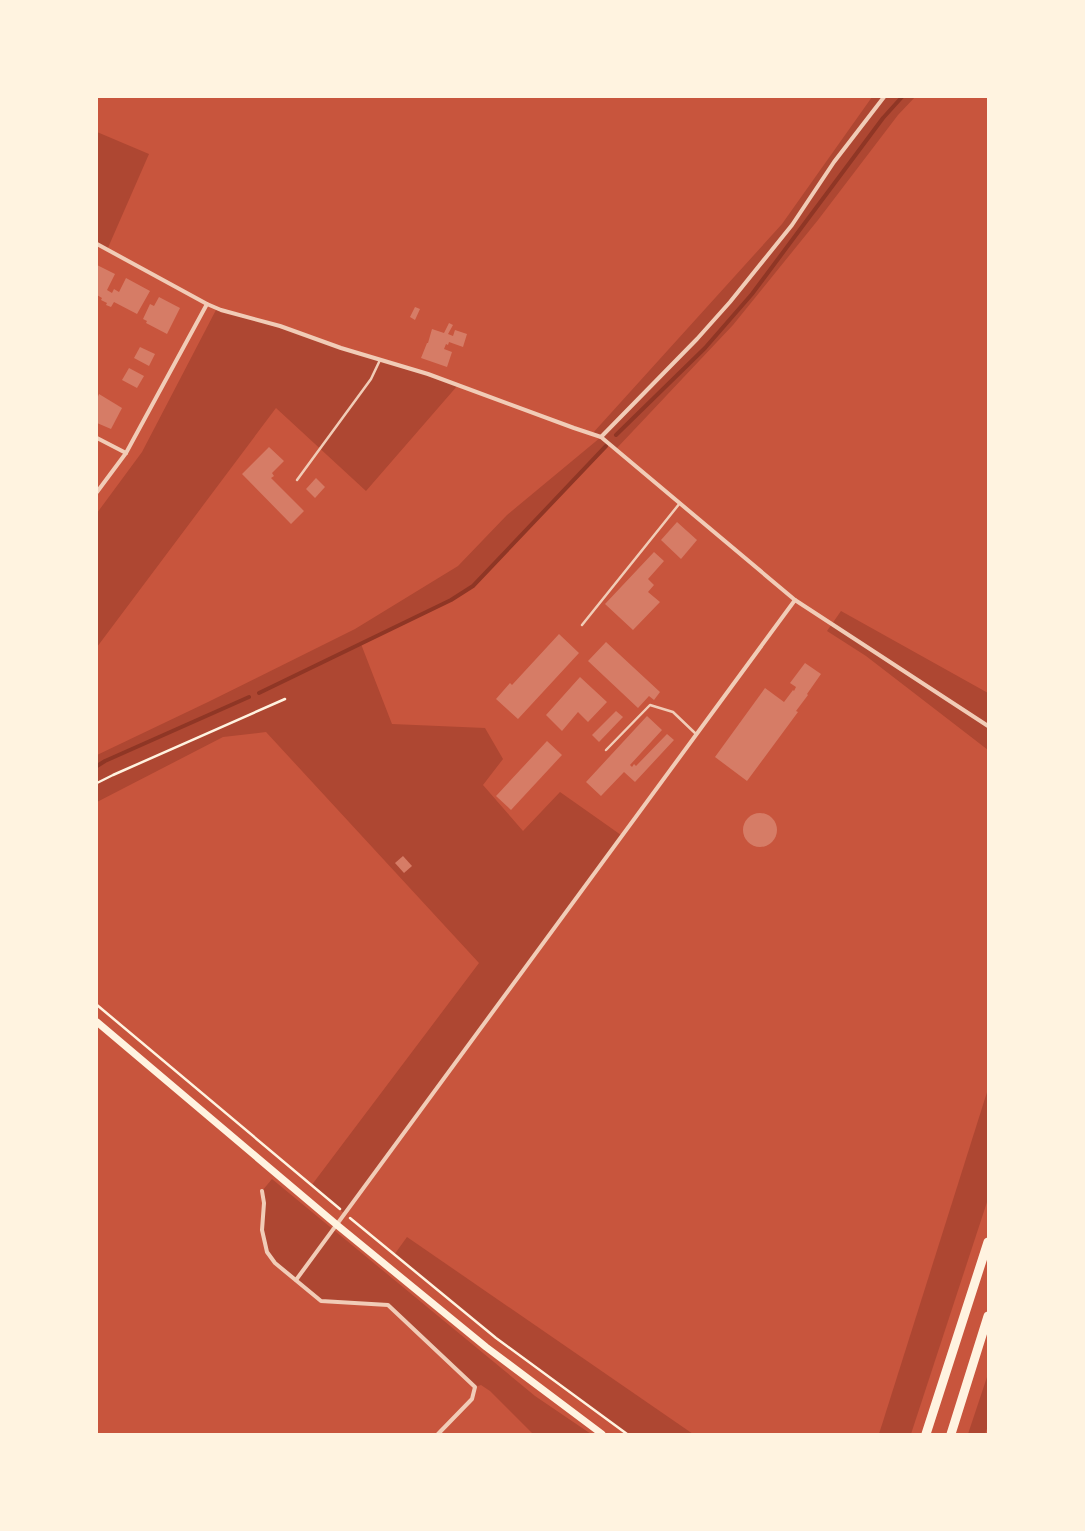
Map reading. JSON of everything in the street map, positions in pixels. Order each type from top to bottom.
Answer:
[{"type":"highway","points":[[926,1434],[988,1242]]},
{"type":"highway","points":[[950,1434],[988,1316]]},
{"type":"main road","points":[[97,1022],[337,1225],[486,1347],[602,1434]]},
{"type":"street","points":[[601,437],[697,339],[730,302],[792,225],[834,162],[884,97]]},
{"type":"street","points":[[97,244],[207,304],[221,310],[280,326],[341,348],[428,374],[601,437],[795,600],[988,726]]},
{"type":"street","points":[[97,492],[126,453],[207,304]]},
{"type":"street","points":[[97,438],[126,453]]},
{"type":"street","points":[[296,1280],[795,600]]},
{"type":"street","points":[[262,1191],[264,1203],[262,1230],[267,1252],[276,1263],[321,1301],[388,1305],[475,1387],[472,1399],[438,1434]]},
{"type":"lane","points":[[297,480],[371,379],[380,360]]},
{"type":"lane","points":[[582,625],[680,502]]},
{"type":"lane","points":[[606,750],[650,706],[672,712],[696,734]]},
{"type":"path","points":[[97,783],[285,699]]},
{"type":"path","points":[[97,1005],[345,1214],[496,1338],[627,1434]]},
{"type":"shaded area","points":[[872,97],[915,97],[898,115],[818,220],[733,325],[616,449],[609,443],[473,586],[451,600],[361,644],[392,724],[485,728],[503,759],[483,785],[523,831],[560,792],[621,835],[345,1214],[311,1186],[479,963],[266,732],[223,737],[97,802],[97,755],[355,629],[458,566],[507,515],[601,437],[592,434],[782,224]]},
{"type":"shaded area","points":[[97,132],[149,154],[107,250],[97,244]]},
{"type":"shaded area","points":[[217,308],[458,385],[366,491],[276,408],[97,647],[97,513],[142,452]]},
{"type":"shaded area","points":[[841,611],[988,693],[988,750],[866,656],[827,631]]},
{"type":"shaded area","points":[[988,1089],[988,1199],[911,1434],[879,1434]]},
{"type":"shaded area","points":[[272,1179],[535,1396],[591,1434],[533,1434],[490,1391],[481,1385],[475,1387],[388,1305],[321,1301],[275,1263],[267,1252],[262,1230],[264,1201],[262,1191]]},
{"type":"shaded area","points":[[407,1237],[693,1434],[627,1434],[496,1338],[394,1255]]},
{"type":"shaded area","points":[[988,1374],[988,1426],[985,1434],[968,1434]]},
{"type":"building","points":[[97,265],[115,274],[107,290],[112,293],[114,289],[119,292],[126,278],[150,291],[137,314],[114,302],[111,307],[106,305],[107,303],[101,300],[102,298],[97,295]]},
{"type":"building","points":[[159,297],[180,308],[167,334],[146,323],[147,321],[143,319],[150,304],[154,306]]},
{"type":"building","points":[[415,307],[420,309],[415,320],[410,317]]},
{"type":"building","points":[[449,323],[453,325],[448,334],[453,336],[455,330],[467,334],[463,347],[449,342],[448,345],[446,344],[444,349],[452,352],[447,367],[421,358],[428,343],[432,329],[444,333]]},
{"type":"building","points":[[140,347],[155,354],[149,366],[134,358]]},
{"type":"building","points":[[129,368],[144,376],[137,388],[122,380]]},
{"type":"building","points":[[99,394],[122,408],[111,429],[97,423],[97,399]]},
{"type":"building","points":[[269,447],[284,461],[272,473],[274,476],[271,478],[304,511],[291,524],[242,474]]},
{"type":"building","points":[[316,478],[325,487],[315,498],[306,489]]},
{"type":"building","points":[[677,522],[697,540],[681,559],[661,540]]},
{"type":"building","points":[[654,552],[664,561],[648,579],[654,585],[648,592],[660,602],[633,630],[605,604]]},
{"type":"building","points":[[559,634],[579,653],[518,719],[496,699],[510,683],[512,685]]},
{"type":"building","points":[[606,642],[660,692],[654,700],[649,696],[638,708],[588,661]]},
{"type":"building","points":[[805,663],[821,674],[796,711],[798,712],[747,781],[715,757],[765,688],[784,702],[796,687],[790,683]]},
{"type":"building","points":[[580,677],[607,702],[588,722],[578,712],[562,731],[546,715]]},
{"type":"building","points":[[616,711],[623,717],[599,742],[592,735]]},
{"type":"building","points":[[647,716],[662,730],[630,765],[632,767],[634,764],[636,766],[667,734],[674,740],[635,782],[624,772],[601,796],[586,782]]},
{"type":"building","points":[[547,741],[562,755],[511,810],[496,796]]},
{"type":"building","points":[[760,813],[772,818],[777,830],[772,842],[760,847],[748,842],[743,830],[748,818]]},
{"type":"building","points":[[403,856],[412,866],[404,873],[395,863]]},
{"type":"waterway","points":[[616,435],[705,348],[752,294],[883,118],[902,97]]},
{"type":"waterway","points":[[259,693],[451,600],[473,586],[606,446]]},
{"type":"waterway","points":[[97,766],[105,761],[249,697]]}]
